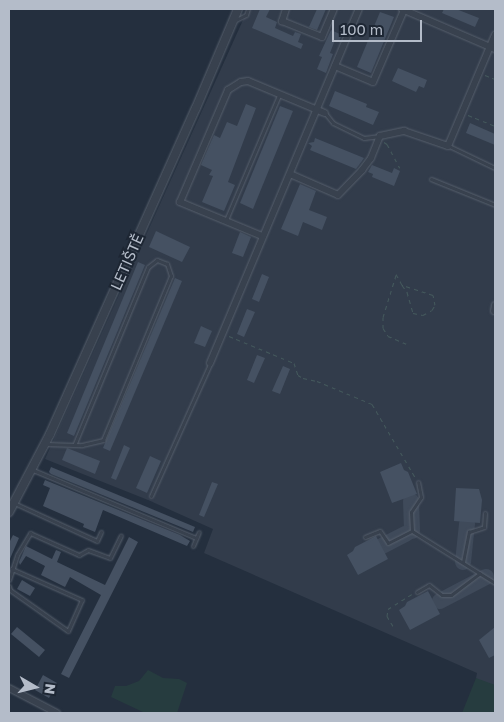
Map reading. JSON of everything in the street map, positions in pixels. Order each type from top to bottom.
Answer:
[{"type":"street","name":"LETIŠTĚ","points":[[9,512],[45,444],[192,118],[238,9]]},
{"type":"street","points":[[286,9],[282,21],[322,37],[334,9]]},
{"type":"street","points":[[210,363],[359,9]]},
{"type":"street","points":[[334,66],[373,82],[402,10],[493,48]]},
{"type":"street","points":[[290,174],[338,195],[371,158],[379,138],[404,131],[448,146],[493,48],[495,35]]},
{"type":"street","points":[[262,236],[180,202],[228,90],[241,82],[248,81],[325,112]]},
{"type":"street","points":[[9,688],[57,713]]},
{"type":"lane","points":[[233,22],[246,15],[248,9]]},
{"type":"lane","points":[[226,221],[279,94]]},
{"type":"lane","points":[[325,112],[333,123],[364,138],[379,138]]},
{"type":"lane","points":[[448,146],[495,168]]},
{"type":"lane","points":[[431,179],[495,205]]},
{"type":"lane","points":[[45,444],[75,443],[82,445],[103,440],[172,276],[167,264],[157,260],[148,267],[75,443]]},
{"type":"lane","points":[[151,496],[210,363]]},
{"type":"lane","points":[[31,470],[196,538]]},
{"type":"lane","points":[[412,531],[411,512],[421,497],[418,482]]},
{"type":"lane","points":[[14,503],[97,541],[101,532]]},
{"type":"lane","points":[[462,562],[469,532],[484,527],[485,513]]},
{"type":"lane","points":[[365,537],[380,531],[388,543],[412,531]]},
{"type":"lane","points":[[412,531],[495,583]]},
{"type":"lane","points":[[193,546],[199,532]]},
{"type":"lane","points":[[9,580],[17,555],[30,533],[80,555],[88,550],[110,558],[121,535]]},
{"type":"lane","points":[[9,586],[10,590],[68,631],[82,600],[12,568]]},
{"type":"lane","points":[[417,592],[429,585],[442,595],[451,595],[480,573]]},
{"type":"path","points":[[480,73],[495,79]]},
{"type":"path","points":[[463,112],[495,126]]},
{"type":"path","points":[[379,138],[387,144],[400,168]]},
{"type":"path","points":[[402,284],[431,294],[435,302],[432,310],[423,315],[413,313],[402,284],[396,274],[382,322],[388,336],[407,344]]},
{"type":"path","points":[[222,333],[294,363],[298,375],[303,378],[317,381],[372,404],[418,482]]},
{"type":"path","points":[[393,626],[387,616],[388,609],[417,592]]},
{"type":"shaded area","points":[[248,9],[495,9],[495,713],[476,678],[477,673],[204,553],[213,529],[148,500],[45,459]]},
{"type":"green space","points":[[148,670],[163,678],[179,679],[187,683],[177,713],[145,713],[111,697],[115,686],[126,686],[139,681]]},
{"type":"green space","points":[[476,678],[495,685],[495,713],[462,713]]},
{"type":"building","points":[[260,9],[270,9],[266,17],[277,22],[275,28],[293,36],[295,32],[301,34],[298,42],[303,44],[301,49],[252,28]]},
{"type":"building","points":[[317,9],[326,9],[317,30],[309,27]]},
{"type":"building","points":[[444,9],[456,9],[479,18],[475,27],[442,13]]},
{"type":"building","points":[[380,12],[394,17],[371,73],[357,67]]},
{"type":"building","points":[[331,30],[342,35],[339,41],[335,40],[330,53],[333,54],[326,73],[317,69],[322,57],[319,56]]},
{"type":"building","points":[[398,68],[427,80],[424,88],[419,86],[416,92],[392,81]]},
{"type":"building","points":[[335,91],[367,104],[366,107],[379,112],[373,125],[329,106]]},
{"type":"building","points":[[246,104],[256,108],[228,182],[235,185],[224,211],[202,202],[213,176],[209,175],[212,170],[201,165],[214,135],[220,138],[227,122],[237,126]]},
{"type":"building","points":[[280,106],[293,111],[253,209],[240,203]]},
{"type":"building","points":[[470,123],[495,134],[495,145],[466,133]]},
{"type":"building","points":[[315,138],[364,158],[356,169],[310,150],[312,146],[308,143],[314,142]]},
{"type":"building","points":[[372,165],[392,173],[394,168],[400,171],[394,186],[372,177],[373,174],[368,172]]},
{"type":"building","points":[[300,184],[316,191],[309,210],[327,217],[322,230],[303,222],[298,236],[281,229]]},
{"type":"building","points":[[156,231],[190,247],[182,262],[149,247]]},
{"type":"building","points":[[240,232],[251,237],[243,257],[232,253]]},
{"type":"building","points":[[138,262],[145,265],[74,436],[67,433]]},
{"type":"building","points":[[262,274],[269,277],[259,302],[252,299]]},
{"type":"building","points":[[175,278],[182,281],[110,451],[103,448]]},
{"type":"building","points":[[247,309],[255,312],[244,337],[237,334]]},
{"type":"building","points":[[201,326],[212,331],[205,347],[194,343]]},
{"type":"building","points":[[257,355],[265,358],[254,383],[247,380]]},
{"type":"building","points":[[283,366],[290,369],[280,394],[272,391]]},
{"type":"building","points":[[124,445],[130,448],[116,480],[111,478]]},
{"type":"building","points":[[67,448],[100,461],[95,474],[62,460]]},
{"type":"building","points":[[150,456],[161,461],[147,493],[136,488]]},
{"type":"building","points":[[401,463],[404,470],[408,472],[417,494],[392,503],[380,472]]},
{"type":"building","points":[[51,467],[195,527],[193,532],[51,474],[49,472]]},
{"type":"building","points":[[45,480],[180,535],[190,541],[187,546],[103,510],[95,532],[83,527],[84,524],[43,506],[50,488],[43,485]]},
{"type":"building","points":[[212,482],[218,484],[204,517],[199,515]]},
{"type":"building","points":[[456,488],[479,489],[482,500],[480,523],[454,521]]},
{"type":"building","points":[[13,535],[19,538],[9,561],[9,543]]},
{"type":"building","points":[[376,536],[388,559],[358,575],[347,555],[355,547]]},
{"type":"building","points":[[129,537],[138,542],[69,678],[61,674],[101,595],[70,577],[65,587],[41,575],[45,566],[26,556],[20,565],[19,562],[26,546],[52,559],[56,550],[61,552],[57,562],[105,585]]},
{"type":"building","points":[[22,580],[35,588],[30,596],[17,589]]},
{"type":"building","points":[[428,591],[440,614],[410,630],[399,610],[407,602]]},
{"type":"building","points":[[17,627],[45,650],[39,657],[11,634]]},
{"type":"building","points":[[495,627],[495,655],[489,658],[479,640]]},
{"type":"building","points":[[43,675],[57,683],[49,698],[35,690]]},
{"type":"taxiway","points":[[411,501],[412,531]]},
{"type":"taxiway","points":[[463,562],[467,523]]},
{"type":"taxiway","points":[[382,546],[406,534]]},
{"type":"taxiway","points":[[440,601],[486,577]]}]
